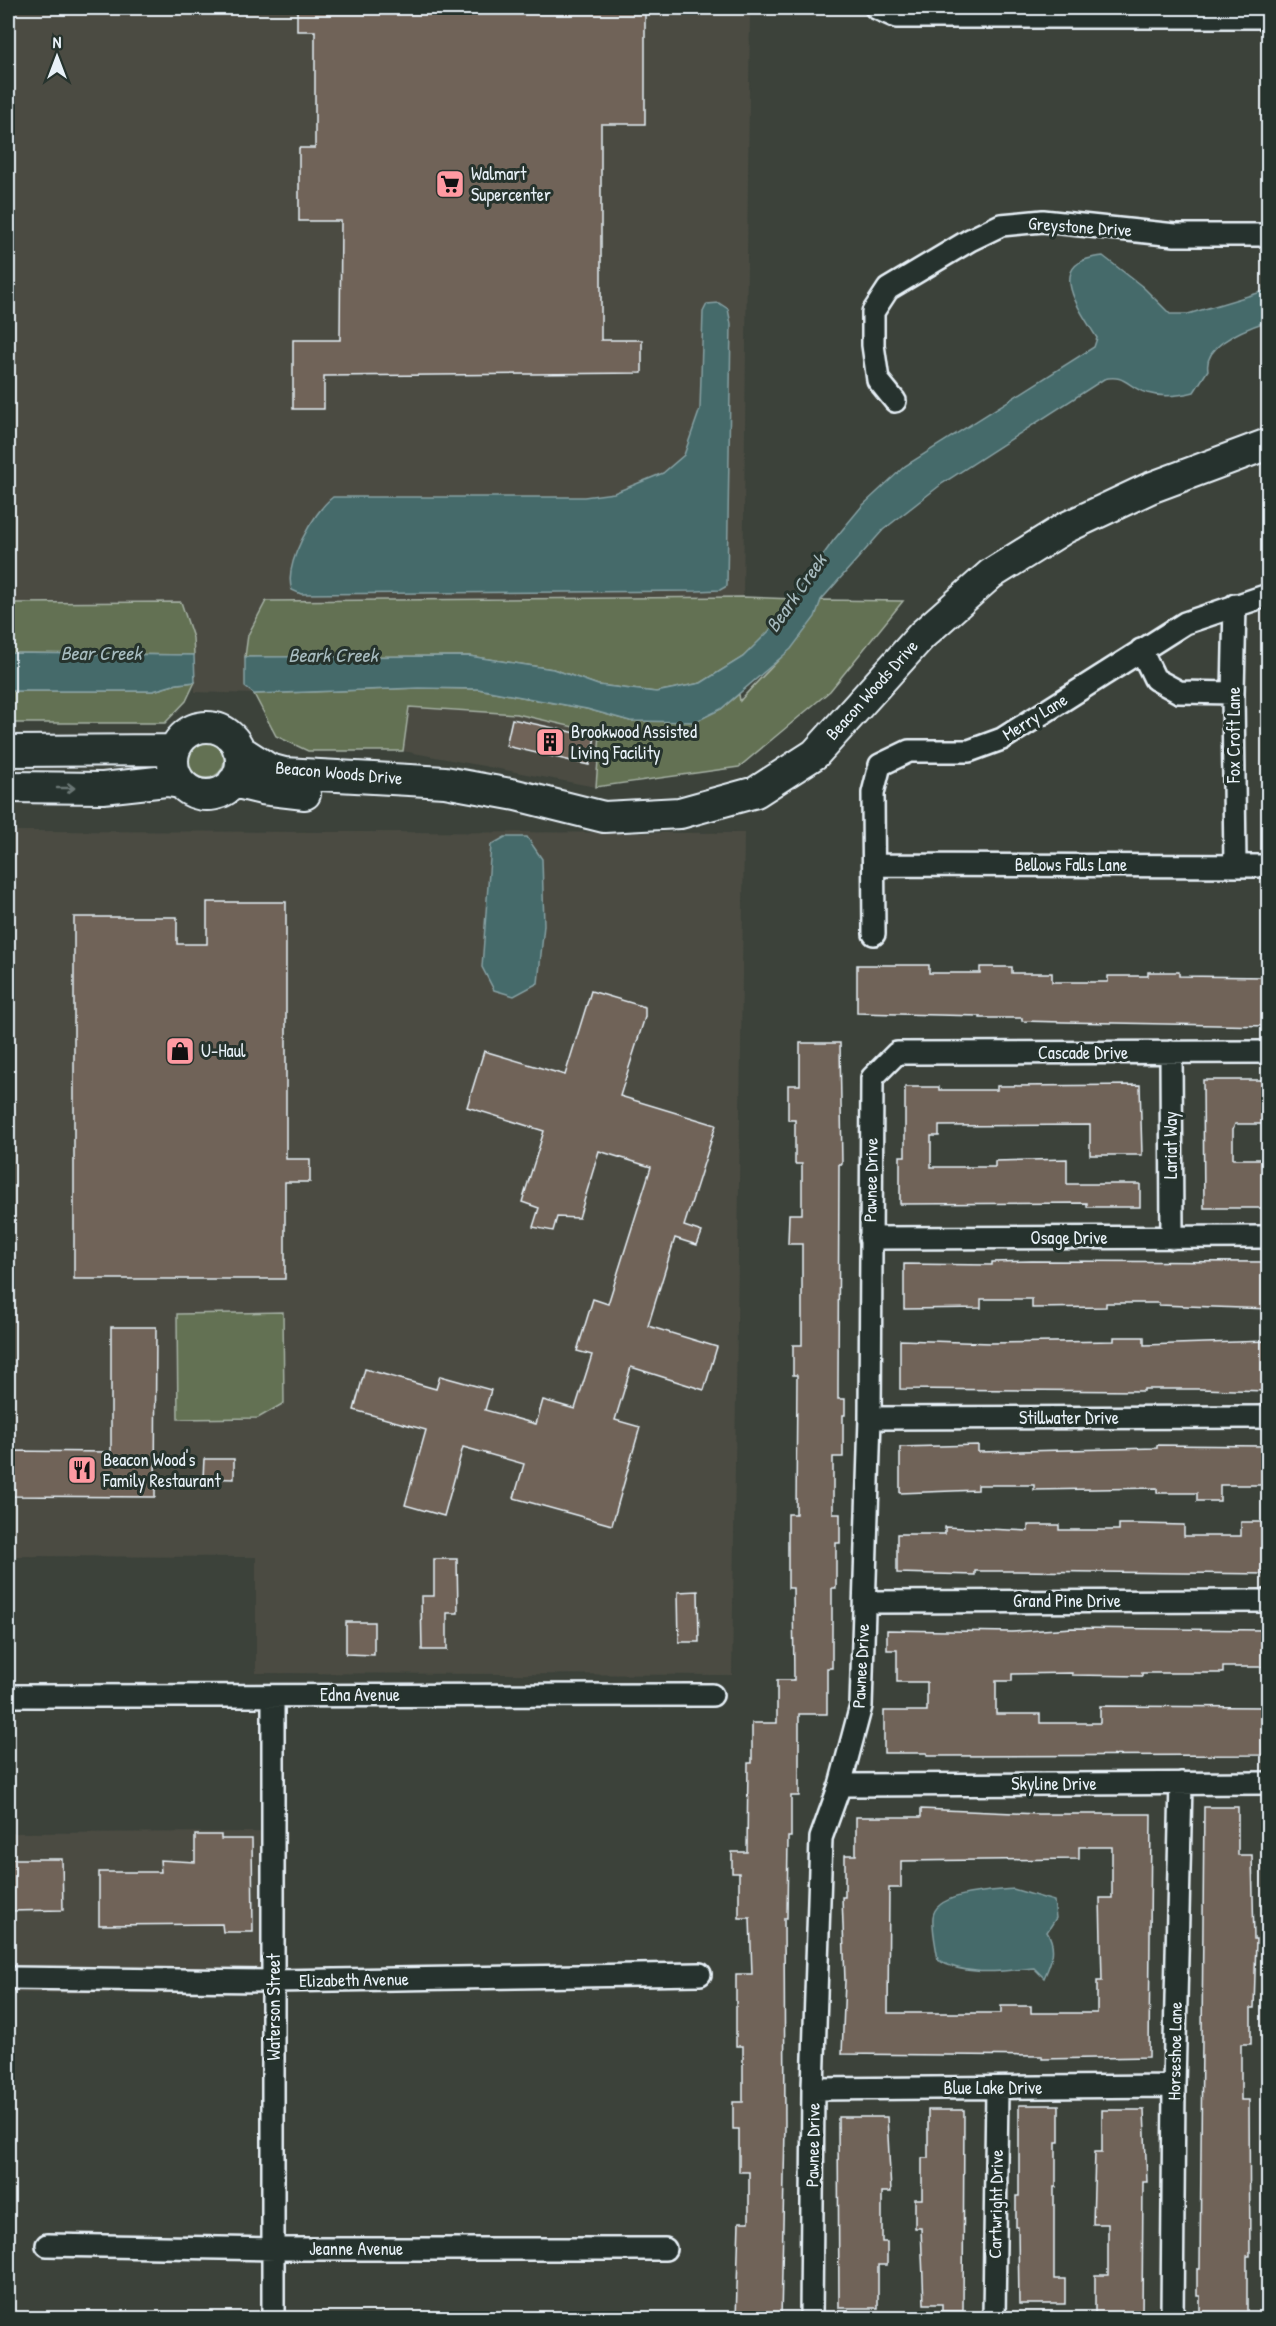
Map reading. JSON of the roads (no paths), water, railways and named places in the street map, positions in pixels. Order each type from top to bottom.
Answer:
[{"type":"street","points":[[876,8],[896,17],[1069,13],[1269,17]]},
{"type":"street","name":"Greystone Drive","points":[[895,401],[878,380],[873,345],[873,312],[888,289],[970,240],[1001,225],[1043,221],[1175,235],[1269,235]]},
{"type":"street","name":"Beacon Woods Drive","points":[[174,750],[187,734],[204,728],[227,735],[238,749],[252,760],[284,773],[446,782],[516,795],[604,817],[680,813],[756,792],[815,754],[922,635],[991,573],[1065,528],[1150,488],[1269,444]]},
{"type":"street","name":"Merry Lane","points":[[874,934],[873,794],[880,765],[909,752],[969,751],[1002,739],[1185,623],[1269,595]]},
{"type":"street","name":"Fox Croft Lane","points":[[1235,605],[1233,693],[1235,866]]},
{"type":"street","points":[[1141,650],[1155,679],[1179,692],[1233,693]]},
{"type":"street","points":[[8,751],[174,750],[174,771],[181,783],[195,793],[205,795],[216,794],[233,782],[241,763],[238,749]]},
{"type":"street","points":[[8,787],[103,788],[166,781],[181,783]]},
{"type":"street","name":"Beacon Woods Drive","points":[[233,782],[299,794],[446,782]]},
{"type":"street","name":"Bellows Falls Lane","points":[[874,865],[1269,866]]},
{"type":"street","name":"Lariat Way","points":[[1171,1052],[1172,1238]]},
{"type":"street","name":"Cascade Drive","points":[[897,1053],[1269,1052]]},
{"type":"street","name":"Pawnee Drive","points":[[811,2319],[813,2089],[821,1838],[840,1785],[861,1706],[870,1418],[872,1078],[897,1053]]},
{"type":"street","name":"Osage Drive","points":[[870,1238],[1269,1237]]},
{"type":"street","name":"Stillwater Drive","points":[[870,1418],[1269,1417]]},
{"type":"street","name":"Grand Pine Drive","points":[[865,1602],[1269,1600]]},
{"type":"street","name":"Waterson Street","points":[[273,1695],[275,2249],[273,2319]]},
{"type":"street","name":"Edna Avenue","points":[[8,1696],[712,1695]]},
{"type":"street","name":"Horseshoe Lane","points":[[1172,2319],[1174,2086],[1181,1783]]},
{"type":"street","name":"Skyline Drive","points":[[840,1785],[1269,1783]]},
{"type":"street","name":"Elizabeth Avenue","points":[[8,1978],[274,1981],[700,1974]]},
{"type":"street","name":"Blue Lake Drive","points":[[813,2089],[1174,2086]]},
{"type":"street","name":"Cartwright Drive","points":[[994,2319],[997,2089]]},
{"type":"street","name":"Jeanne Avenue","points":[[47,2245],[275,2249],[665,2249]]},
{"type":"water","points":[[1103,256],[1143,287],[1170,314],[1188,314],[1268,290],[1268,321],[1240,332],[1220,345],[1208,361],[1208,370],[1194,392],[1159,396],[1141,391],[1122,379],[1104,379],[943,483],[883,530],[821,600],[815,617],[791,649],[721,709],[695,722],[630,721],[587,709],[478,689],[419,688],[254,694],[245,687],[245,657],[469,656],[553,669],[598,685],[656,692],[701,683],[743,657],[769,631],[833,541],[862,506],[905,466],[1094,347],[1097,338],[1075,301],[1070,276],[1074,267],[1085,260]]},
{"type":"water","points":[[719,303],[728,309],[731,324],[727,586],[720,590],[697,591],[301,594],[292,590],[290,580],[292,567],[302,540],[317,514],[333,497],[584,497],[614,493],[663,473],[684,455],[700,409],[703,312],[707,304]]},
{"type":"water","points":[[8,653],[194,655],[195,682],[177,684],[153,691],[8,691]]},
{"type":"water","points":[[505,837],[527,837],[542,859],[544,925],[538,983],[514,996],[494,990],[482,967],[491,845]]},
{"type":"water","points":[[1013,1889],[1054,1901],[1056,1918],[1047,1932],[1053,1949],[1044,1978],[1034,1968],[972,1971],[938,1960],[933,1922],[936,1909],[944,1902],[967,1894]]},
{"type":"place","name":"Walmart Supercenter","points":[[450,184]]},
{"type":"place","name":"Brookwood Assisted Living Facility","points":[[550,742]]},
{"type":"place","name":"U-Haul","points":[[180,1051]]},
{"type":"place","name":"Beacon Wood's Family Restaurant","points":[[82,1470]]},
{"type":"water label","name":"Beark Creek","points":[[796,593]]},
{"type":"water label","name":"Bear Creek","points":[[101,653]]},
{"type":"water label","name":"Beark Creek","points":[[333,655]]}]
